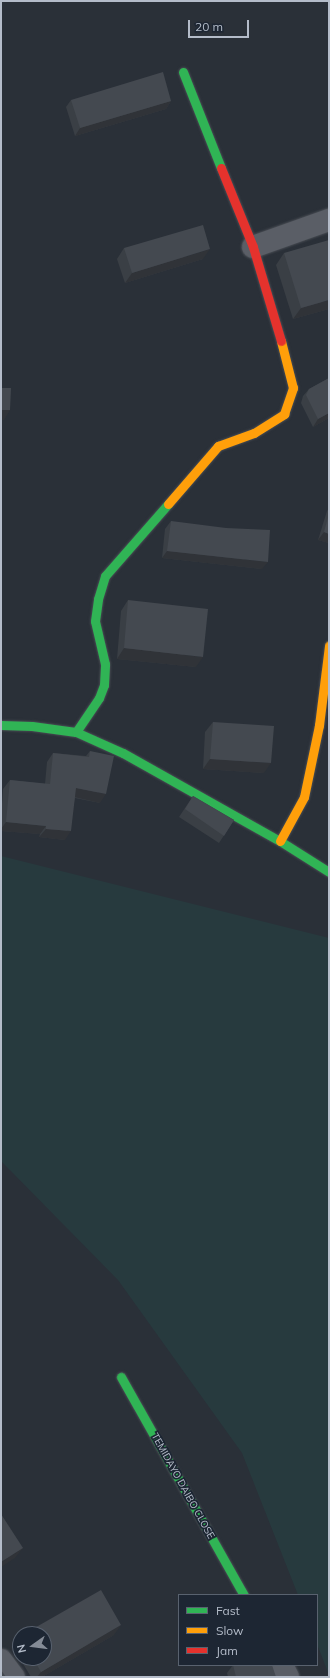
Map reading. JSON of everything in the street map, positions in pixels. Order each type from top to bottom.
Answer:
[{"type":"street","points":[[76,732],[99,698],[104,685],[105,664],[95,621],[98,599],[105,576],[218,446],[254,433],[284,414],[293,388],[286,357],[253,247],[183,72]]},
{"type":"street","points":[[253,247],[329,220]]},
{"type":"street","points":[[280,841],[293,820],[304,797],[319,724],[329,646]]},
{"type":"street","points":[[1,725],[32,726],[76,732],[123,753],[280,841],[329,872]]},
{"type":"street","name":"TEMIDAYO DAIBO CLOSE","points":[[121,1377],[243,1594]]},
{"type":"street","points":[[1,1660],[14,1677]]},
{"type":"street","points":[[282,1666],[288,1677]]},
{"type":"green space","points":[[1,856],[329,938],[329,1675],[318,1647],[318,1594],[298,1594],[242,1453],[118,1280],[1,1161]]},
{"type":"building","points":[[163,72],[171,101],[80,128],[71,100]]},
{"type":"building","points":[[203,225],[210,249],[132,273],[124,248]]},
{"type":"building","points":[[329,240],[329,300],[301,308],[284,253]]},
{"type":"building","points":[[329,378],[329,413],[318,419],[306,395],[309,389]]},
{"type":"building","points":[[1,388],[11,388],[10,410],[1,410]]},
{"type":"building","points":[[329,514],[329,534],[324,532]]},
{"type":"building","points":[[171,521],[226,528],[270,530],[268,562],[167,551]]},
{"type":"building","points":[[128,600],[208,609],[203,657],[124,648]]},
{"type":"building","points":[[213,722],[274,726],[271,763],[210,759]]},
{"type":"building","points":[[90,751],[114,756],[106,794],[76,788],[71,831],[46,829],[46,826],[6,822],[10,780],[50,784],[53,753],[89,757]]},
{"type":"building","points":[[193,796],[234,820],[224,836],[185,809]]},
{"type":"building","points":[[1,1514],[23,1548],[1,1562]]},
{"type":"building","points":[[101,1590],[121,1625],[52,1666],[52,1626],[38,1626]]},
{"type":"building","points":[[38,1666],[51,1666],[41,1672]]},
{"type":"building","points":[[233,1666],[272,1666],[276,1677],[236,1677]]},
{"type":"building","points":[[1,1670],[6,1677],[1,1677]]},
{"type":"traffic: fast","points":[[183,72],[221,168]]},
{"type":"traffic: fast","points":[[76,732],[99,698],[104,685],[105,664],[95,621],[98,599],[105,576],[168,504]]},
{"type":"traffic: fast","points":[[1,725],[32,726],[76,732],[123,753],[280,841],[329,872]]},
{"type":"traffic: fast","points":[[121,1377],[243,1594]]},
{"type":"traffic: slow","points":[[168,504],[218,446],[254,433],[284,414],[293,388],[281,341]]},
{"type":"traffic: slow","points":[[280,841],[304,797],[319,725],[329,646]]},
{"type":"traffic: jam","points":[[221,168],[253,247],[281,341]]}]
